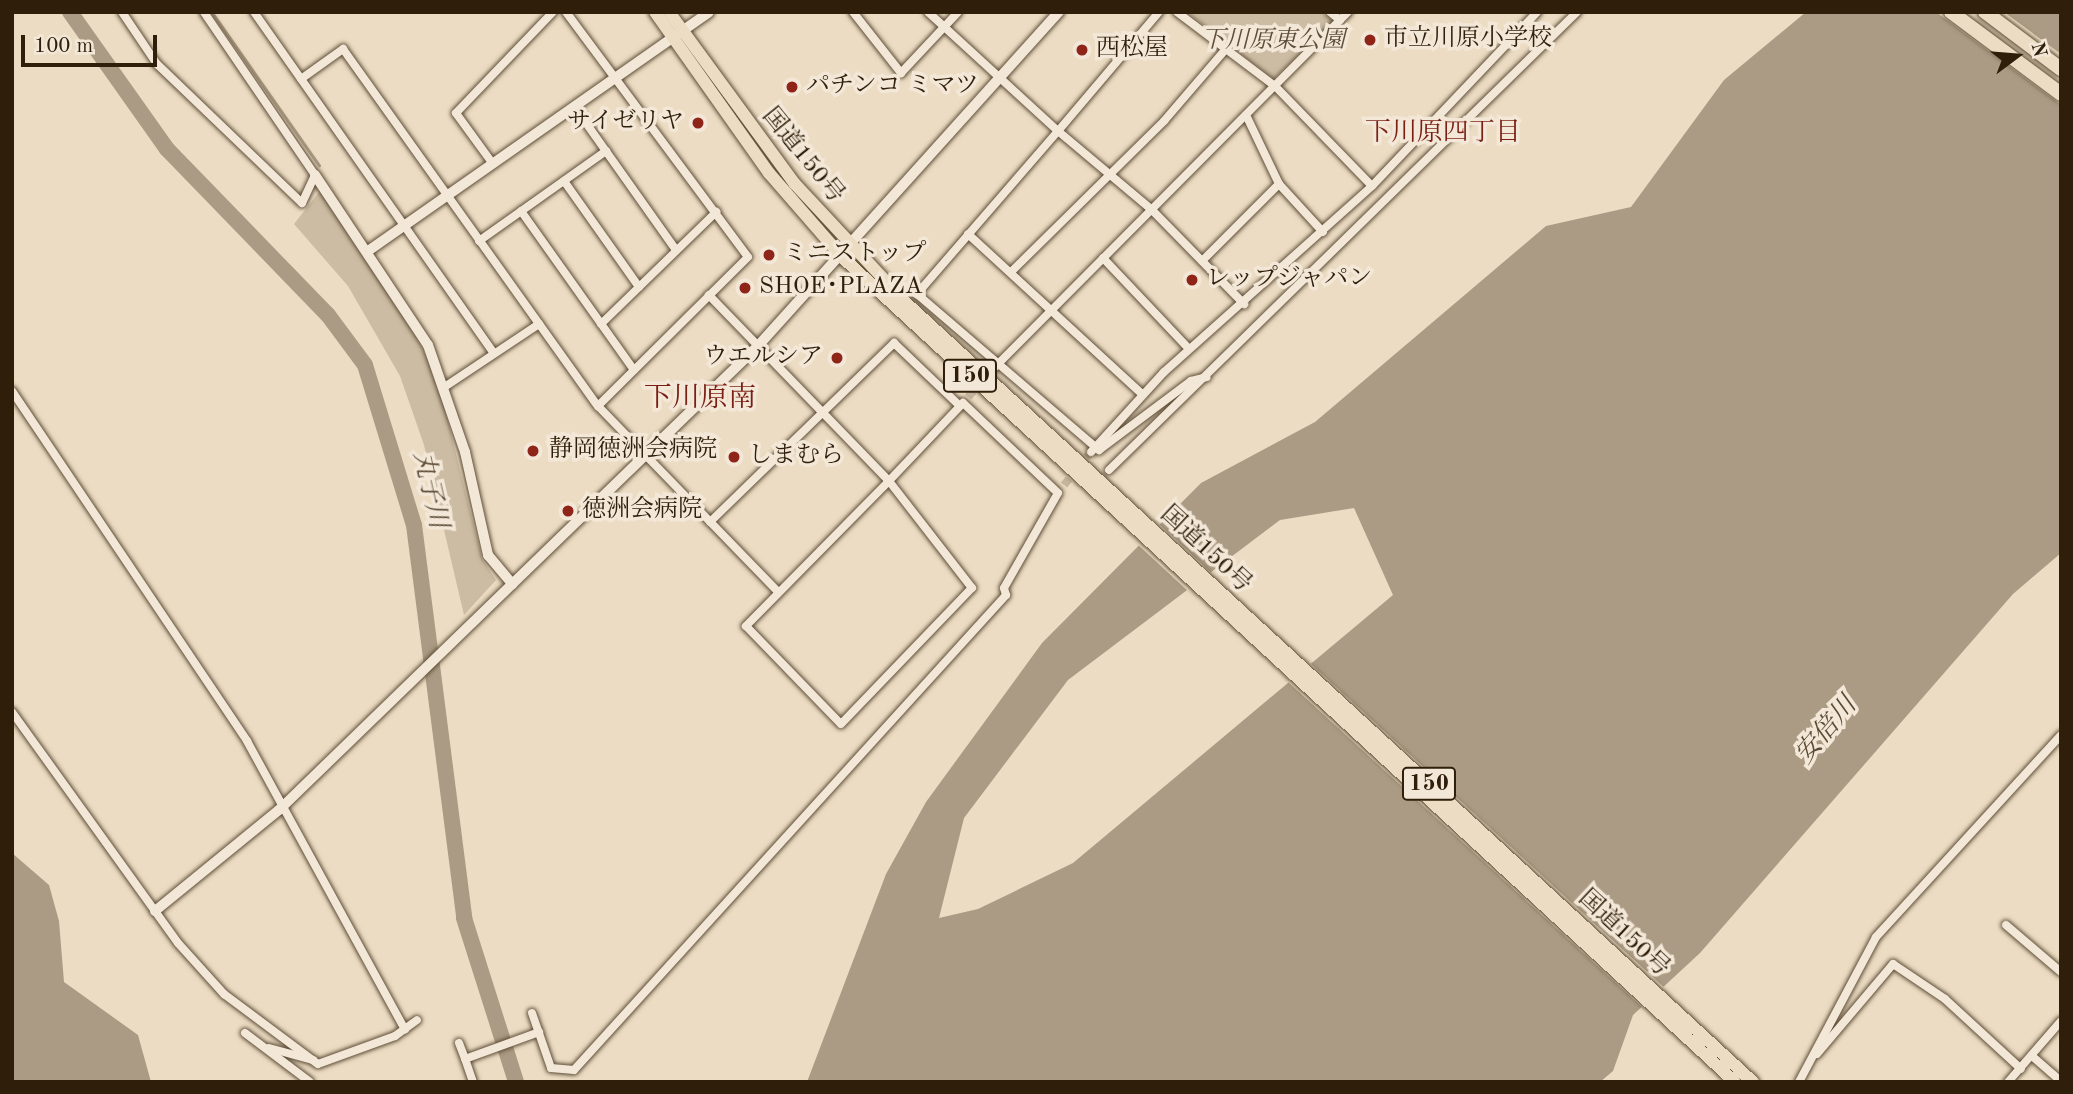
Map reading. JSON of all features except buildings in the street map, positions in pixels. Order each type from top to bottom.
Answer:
[{"type":"highway","name":"国道150号","points":[[655,12],[678,34],[795,184],[853,248],[1100,490],[1735,1082]]},
{"type":"highway","name":"国道150号","points":[[669,12],[678,34],[769,173],[843,258],[1753,1082]]},
{"type":"highway","points":[[1951,12],[2061,94]]},
{"type":"highway","points":[[1985,12],[2061,69]]},
{"type":"street","points":[[122,12],[157,64],[302,203],[316,175]]},
{"type":"street","points":[[204,12],[404,303],[446,386],[488,555],[512,584]]},
{"type":"street","points":[[254,12],[494,353]]},
{"type":"street","points":[[493,164],[456,113],[554,12]]},
{"type":"street","points":[[566,12],[618,75],[748,257],[598,406]]},
{"type":"street","points":[[368,251],[709,12]]},
{"type":"street","points":[[853,12],[901,73],[958,12]]},
{"type":"street","points":[[928,12],[942,31],[1152,211],[1244,304]]},
{"type":"street","points":[[155,911],[279,810],[758,346],[853,248],[1059,12]]},
{"type":"street","points":[[1092,450],[917,294],[1160,12]]},
{"type":"street","points":[[1177,12],[1275,86],[1372,186]]},
{"type":"street","points":[[1330,12],[1340,20]]},
{"type":"street","points":[[996,366],[1348,12]]},
{"type":"street","points":[[1092,450],[1142,394],[1189,349],[1244,304],[1372,186],[1537,12]]},
{"type":"street","points":[[1109,470],[1577,12]]},
{"type":"street","points":[[301,79],[343,49],[598,406],[778,592]]},
{"type":"street","points":[[1012,271],[1110,175],[1226,50]]},
{"type":"street","points":[[574,106],[676,250]]},
{"type":"street","points":[[1246,115],[1279,184],[1323,232]]},
{"type":"street","points":[[479,241],[606,151]]},
{"type":"street","points":[[564,181],[639,287]]},
{"type":"street","points":[[1202,261],[1279,184]]},
{"type":"street","points":[[521,211],[634,370]]},
{"type":"street","points":[[601,324],[716,212]]},
{"type":"street","points":[[968,234],[1054,307],[1142,394]]},
{"type":"street","points":[[1103,258],[1189,349]]},
{"type":"street","points":[[709,295],[889,481],[972,588],[841,724],[746,626],[889,481],[963,402]]},
{"type":"street","points":[[446,386],[538,324]]},
{"type":"street","points":[[710,522],[894,344],[963,402],[1058,494]]},
{"type":"street","points":[[1092,450],[1191,381],[1207,377]]},
{"type":"street","points":[[12,391],[208,678],[279,810],[405,1030]]},
{"type":"street","points":[[533,1013],[551,1068],[563,1074],[581,1065],[1006,595],[1004,588],[1064,485]]},
{"type":"street","points":[[12,712],[155,911],[214,985],[318,1064],[405,1030],[417,1020]]},
{"type":"street","points":[[1800,1082],[1876,937],[2061,735]]},
{"type":"street","points":[[2006,925],[2061,972]]},
{"type":"street","points":[[1814,1055],[1894,964],[1945,999],[2021,1069]]},
{"type":"street","points":[[2008,1082],[2061,1021]]},
{"type":"street","points":[[465,1059],[539,1032]]},
{"type":"street","points":[[310,1082],[247,1035],[302,1061],[313,1060]]},
{"type":"street","points":[[459,1043],[473,1082]]},
{"type":"street","points":[[2032,1056],[2061,1081]]},
{"type":"green space","name":"下川原東公園","points":[[1187,12],[1321,12],[1334,22],[1273,79]]},
{"type":"green space","points":[[320,191],[409,322],[438,381],[482,559],[496,580],[464,615],[424,445],[400,376],[348,286],[294,224]]},
{"type":"water","name":"安倍川","points":[[1806,12],[2061,12],[2061,553],[2013,594],[1700,953],[1633,1015],[1613,1071],[1600,1082],[807,1082],[886,874],[926,802],[1042,643],[1201,483],[1315,422],[1546,226],[1631,207],[1724,80]],"holes":[[[1354,508],[1393,595],[1073,863],[978,909],[939,918],[964,818],[1068,680],[1280,520]]]},
{"type":"water","points":[[12,853],[49,885],[59,921],[64,982],[138,1035],[151,1082],[12,1082]]},
{"type":"pier","points":[[1936,12],[2004,12],[2061,54],[2061,105]]},
{"type":"pier","points":[[1157,522],[1214,575],[1190,593],[1136,543]]},
{"type":"pier","points":[[1310,663],[1666,989],[1644,1009],[1288,682]]},
{"type":"waterway","name":"丸子川","points":[[70,12],[167,149],[328,315],[365,365],[414,525],[464,918],[516,1082]]},
{"type":"waterway","points":[[212,12],[319,165]]},
{"type":"tunnel","points":[[968,397],[994,368]]},
{"type":"tunnel","points":[[1064,485],[1091,452]]},
{"type":"place","name":"市立川原小学校","points":[[1370,40]]},
{"type":"place","name":"西松屋","points":[[1082,50]]},
{"type":"place","name":"パチンコ ミマツ","points":[[792,87]]},
{"type":"place","name":"サイゼリヤ","points":[[698,123]]},
{"type":"place","name":"ミニストップ","points":[[769,255]]},
{"type":"place","name":"レップジャパン","points":[[1192,280]]},
{"type":"place","name":"SHOE･PLAZA","points":[[745,288]]},
{"type":"place","name":"ウエルシア","points":[[837,358]]},
{"type":"place","name":"静岡徳洲会病院","points":[[533,451]]},
{"type":"place","name":"しまむら","points":[[734,457]]},
{"type":"place","name":"徳洲会病院","points":[[568,511]]},
{"type":"district","name":"下川原四丁目","points":[[1443,134]]},
{"type":"district","name":"下川原南","points":[[700,399]]}]
